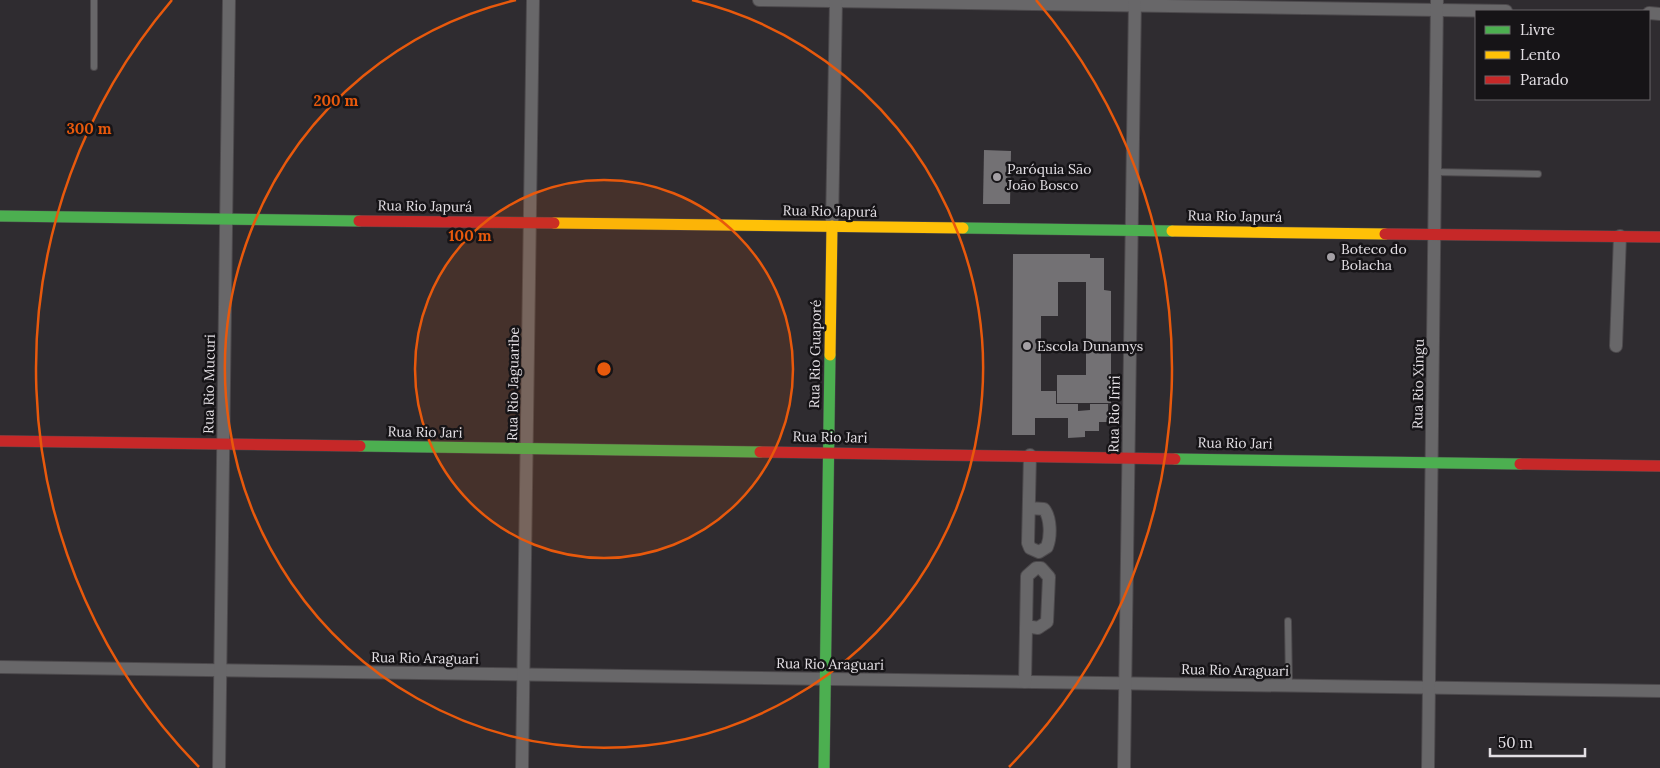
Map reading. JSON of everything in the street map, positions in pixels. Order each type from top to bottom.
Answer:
[{"type":"street","name":"Rua Rio Mucuri","points":[[219,768],[229,0]]},
{"type":"street","name":"Rua Rio Jaguaribe","points":[[522,768],[533,0]]},
{"type":"street","points":[[759,0],[1437,5],[1494,10]]},
{"type":"street","name":"Rua Rio Guaporé","points":[[824,768],[836,1]]},
{"type":"street","name":"Rua Rio Iriri","points":[[1124,768],[1135,3]]},
{"type":"street","name":"Rua Rio Xingu","points":[[1428,768],[1437,5]]},
{"type":"street","name":"Rua Rio Japurá","points":[[0,216],[1660,236]]},
{"type":"street","points":[[1616,346],[1620,236]]},
{"type":"street","name":"Rua Rio Jari","points":[[0,441],[1128,456],[1660,466]]},
{"type":"street","points":[[1029,508],[1030,455]]},
{"type":"street","points":[[1025,682],[1026,626]]},
{"type":"street","name":"Rua Rio Araguari","points":[[0,666],[1660,691]]},
{"type":"lane","points":[[94,0],[94,67]]},
{"type":"lane","points":[[1435,172],[1538,174]]},
{"type":"lane","points":[[1288,621],[1289,686]]},
{"type":"building","name":"Paróquia São João Bosco","points":[[984,150],[1011,151],[1010,204],[983,204]]},
{"type":"building","name":"Escola Dunamys","points":[[1013,254],[1090,254],[1090,258],[1104,258],[1104,290],[1111,291],[1111,403],[1057,403],[1057,375],[1086,375],[1086,282],[1058,282],[1058,316],[1041,316],[1041,391],[1056,391],[1056,404],[1078,404],[1078,411],[1090,410],[1090,404],[1108,404],[1108,422],[1099,422],[1099,431],[1085,431],[1085,437],[1068,438],[1068,418],[1035,418],[1035,435],[1012,435]]},
{"type":"traffic: fast","points":[[0,216],[359,221]]},
{"type":"traffic: fast","points":[[963,228],[1172,231]]},
{"type":"traffic: fast","points":[[824,768],[830,355]]},
{"type":"traffic: fast","points":[[360,446],[760,452]]},
{"type":"traffic: fast","points":[[1175,459],[1520,464]]},
{"type":"traffic: slow","points":[[554,223],[963,228]]},
{"type":"traffic: slow","points":[[830,355],[832,226]]},
{"type":"traffic: slow","points":[[1172,231],[1385,234]]},
{"type":"traffic: jam","points":[[359,221],[554,223]]},
{"type":"traffic: jam","points":[[1385,234],[1660,237]]},
{"type":"traffic: jam","points":[[0,441],[360,446]]},
{"type":"traffic: jam","points":[[760,452],[1175,459]]},
{"type":"traffic: jam","points":[[1520,464],[1660,466]]},
{"type":"place","name":"Paróquia São João Bosco","points":[[997,177]]},
{"type":"place","name":"Boteco do Bolacha","points":[[1331,257]]},
{"type":"place","name":"Escola Dunamys","points":[[1027,346]]}]
